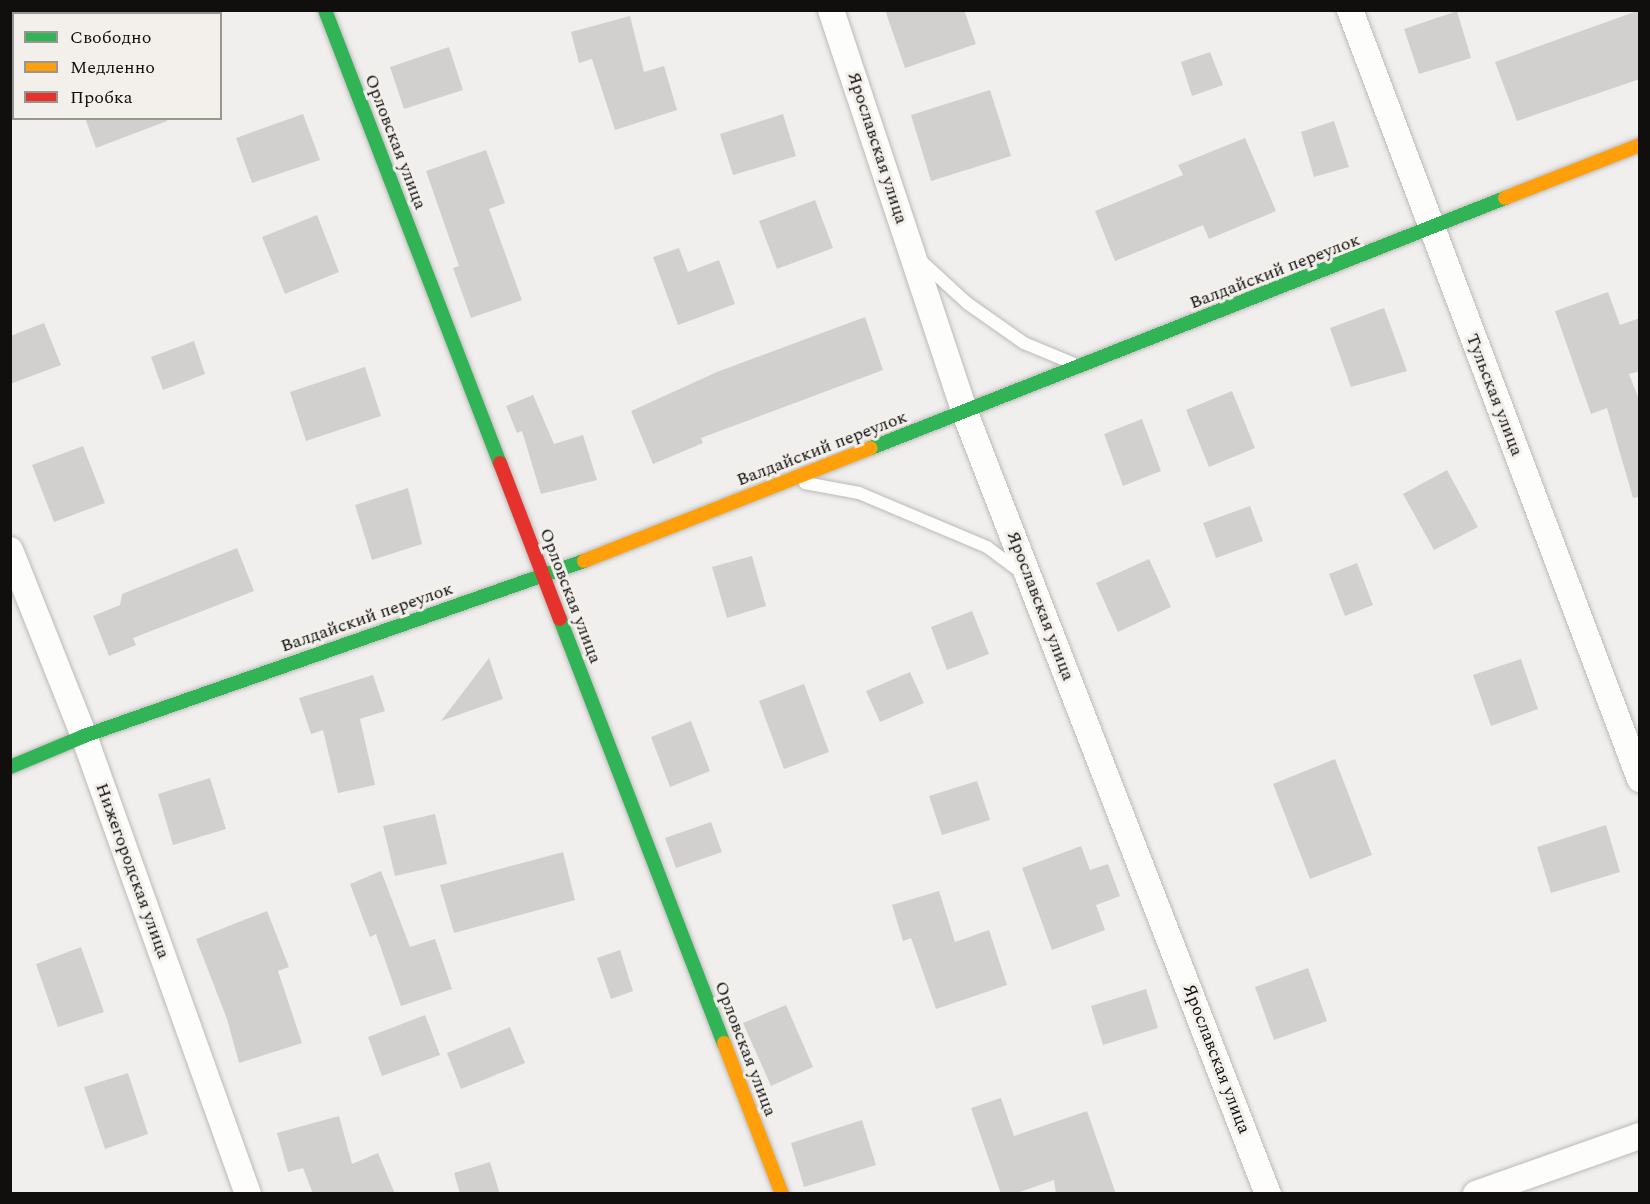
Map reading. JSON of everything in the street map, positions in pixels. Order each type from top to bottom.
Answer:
[{"type":"street","name":"Орловская улица","points":[[324,10],[782,1194]]},
{"type":"street","name":"Ярославская улица","points":[[831,10],[965,413],[1268,1194]]},
{"type":"street","name":"Тульская улица","points":[[1350,10],[1431,230],[1640,779]]},
{"type":"street","name":"Валдайский переулок","points":[[10,767],[84,736],[543,577],[1431,230],[1640,145]]},
{"type":"street","name":"Нижегородская улица","points":[[10,550],[84,736],[248,1194]]},
{"type":"street","points":[[1476,1194],[1640,1136]]},
{"type":"lane","points":[[911,251],[967,303],[1024,343],[1081,367]]},
{"type":"lane","points":[[790,481],[859,493],[987,547],[1030,580]]},
{"type":"building","points":[[885,10],[964,10],[976,44],[905,68]]},
{"type":"building","points":[[1640,10],[1640,79],[1517,121],[1495,62]]},
{"type":"building","points":[[1457,11],[1471,58],[1419,74],[1404,29]]},
{"type":"building","points":[[630,16],[644,72],[664,66],[677,110],[615,130],[592,59],[579,63],[571,32]]},
{"type":"building","points":[[449,47],[463,90],[404,109],[390,67]]},
{"type":"building","points":[[1210,52],[1223,85],[1192,96],[1181,62]]},
{"type":"building","points":[[990,90],[1011,156],[931,181],[911,115]]},
{"type":"building","points":[[303,114],[320,160],[252,183],[236,138]]},
{"type":"building","points":[[783,114],[796,156],[733,175],[720,134]]},
{"type":"building","points":[[86,120],[167,120],[167,121],[96,148]]},
{"type":"building","points":[[1334,121],[1349,167],[1314,177],[1301,132]]},
{"type":"building","points":[[1245,138],[1276,211],[1209,239],[1203,225],[1115,261],[1095,211],[1183,175],[1178,165]]},
{"type":"building","points":[[486,150],[505,203],[489,209],[522,300],[471,318],[453,268],[459,266],[426,171]]},
{"type":"building","points":[[815,200],[833,248],[777,269],[759,221]]},
{"type":"building","points":[[317,215],[339,272],[285,294],[262,237]]},
{"type":"building","points":[[679,248],[688,272],[719,260],[735,304],[678,325],[653,257]]},
{"type":"building","points":[[1608,292],[1620,325],[1640,318],[1640,371],[1629,374],[1640,402],[1640,497],[1633,498],[1607,408],[1591,414],[1555,311]]},
{"type":"building","points":[[1384,308],[1407,371],[1351,387],[1330,328]]},
{"type":"building","points":[[865,317],[883,370],[701,438],[703,443],[653,464],[631,411],[717,372]]},
{"type":"building","points":[[44,323],[61,365],[10,384],[10,336]]},
{"type":"building","points":[[194,341],[205,374],[163,390],[151,357]]},
{"type":"building","points":[[365,367],[381,416],[306,441],[290,392]]},
{"type":"building","points":[[1232,391],[1255,448],[1209,467],[1186,410]]},
{"type":"building","points":[[533,395],[554,444],[583,435],[597,480],[541,494],[522,431],[517,433],[506,406]]},
{"type":"building","points":[[1142,419],[1161,471],[1123,486],[1104,434]]},
{"type":"building","points":[[83,446],[105,503],[54,522],[32,465]]},
{"type":"building","points":[[1447,470],[1478,527],[1434,550],[1403,494]]},
{"type":"building","points":[[408,488],[422,544],[372,560],[355,505]]},
{"type":"building","points":[[1250,506],[1263,541],[1216,558],[1203,523]]},
{"type":"building","points":[[237,548],[254,591],[133,638],[136,645],[109,656],[93,616],[120,605],[122,594]]},
{"type":"building","points":[[752,556],[766,606],[727,618],[712,567]]},
{"type":"building","points":[[1149,559],[1171,607],[1118,632],[1096,583]]},
{"type":"building","points":[[1357,563],[1373,605],[1345,616],[1329,574]]},
{"type":"building","points":[[972,611],[989,654],[947,670],[931,627]]},
{"type":"building","points":[[489,658],[503,699],[441,721]]},
{"type":"building","points":[[1521,659],[1538,709],[1491,726],[1473,675]]},
{"type":"building","points":[[910,672],[924,703],[880,722],[866,691]]},
{"type":"building","points":[[373,675],[385,711],[360,719],[375,785],[338,793],[323,730],[311,734],[299,698]]},
{"type":"building","points":[[804,684],[829,752],[784,769],[759,701]]},
{"type":"building","points":[[691,721],[710,771],[670,787],[651,737]]},
{"type":"building","points":[[1335,759],[1372,855],[1310,879],[1273,784]]},
{"type":"building","points":[[210,778],[226,829],[173,845],[158,794]]},
{"type":"building","points":[[977,781],[990,820],[942,835],[929,796]]},
{"type":"building","points":[[435,814],[447,864],[395,876],[383,826]]},
{"type":"building","points":[[711,822],[722,852],[676,868],[665,838]]},
{"type":"building","points":[[1606,825],[1620,872],[1551,893],[1537,847]]},
{"type":"building","points":[[1081,846],[1090,870],[1108,864],[1120,896],[1096,905],[1105,930],[1052,950],[1022,868]]},
{"type":"building","points":[[563,852],[575,900],[454,933],[440,885]]},
{"type":"building","points":[[381,871],[410,947],[435,939],[452,989],[401,1006],[376,934],[370,937],[350,884]]},
{"type":"building","points":[[939,891],[955,942],[989,930],[1007,985],[936,1009],[911,938],[903,941],[892,905]]},
{"type":"building","points":[[267,911],[289,967],[278,971],[302,1043],[239,1063],[227,1019],[196,939]]},
{"type":"building","points":[[81,947],[104,1012],[58,1027],[36,964]]},
{"type":"building","points":[[620,950],[633,991],[611,999],[597,958]]},
{"type":"building","points":[[1308,968],[1327,1021],[1274,1040],[1255,987]]},
{"type":"building","points":[[1146,989],[1158,1028],[1103,1045],[1091,1006]]},
{"type":"building","points":[[786,1005],[813,1067],[771,1086],[743,1023]]},
{"type":"building","points":[[425,1015],[440,1055],[382,1076],[368,1037]]},
{"type":"building","points":[[510,1027],[525,1063],[461,1089],[447,1053]]},
{"type":"building","points":[[128,1073],[148,1134],[105,1149],[84,1087]]},
{"type":"building","points":[[1001,1098],[1014,1136],[1087,1111],[1116,1194],[1056,1194],[1054,1180],[1014,1194],[1001,1194],[971,1108]]},
{"type":"building","points":[[339,1116],[352,1164],[378,1153],[395,1194],[313,1194],[303,1168],[288,1172],[277,1133]]},
{"type":"building","points":[[862,1120],[876,1165],[804,1187],[791,1143]]},
{"type":"building","points":[[490,1162],[500,1194],[460,1194],[454,1173]]},
{"type":"traffic: fast","points":[[325,10],[500,463]]},
{"type":"traffic: fast","points":[[871,448],[1505,198]]},
{"type":"traffic: fast","points":[[10,767],[84,736],[584,561]]},
{"type":"traffic: fast","points":[[560,619],[724,1043]]},
{"type":"traffic: slow","points":[[1505,198],[1640,145]]},
{"type":"traffic: slow","points":[[584,561],[871,448]]},
{"type":"traffic: slow","points":[[724,1043],[782,1194]]},
{"type":"traffic: jam","points":[[500,463],[560,619]]}]
